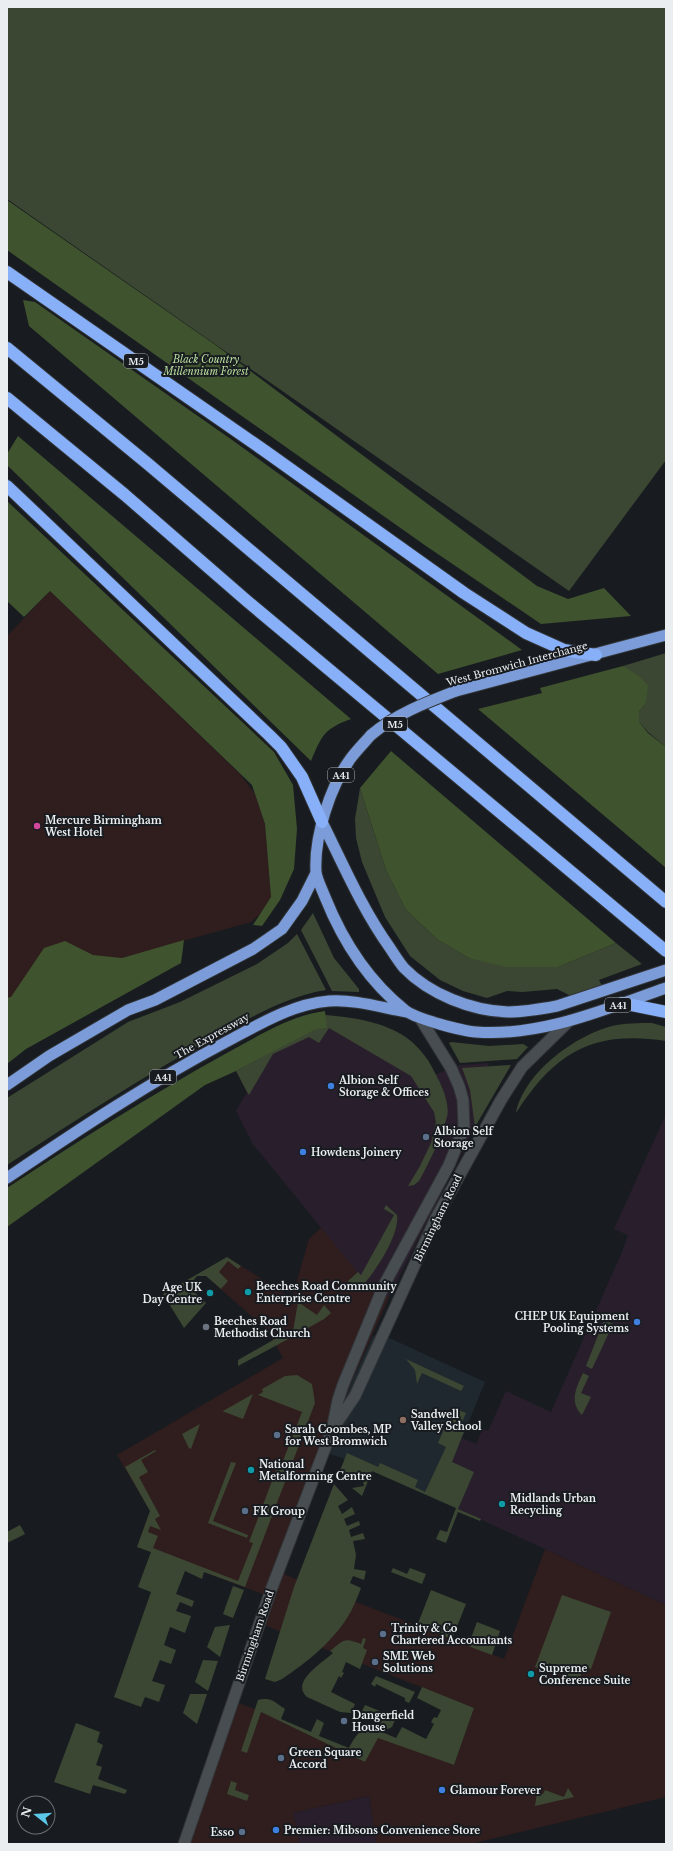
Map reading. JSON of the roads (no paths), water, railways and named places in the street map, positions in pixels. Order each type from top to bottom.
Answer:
[{"type":"highway","name":"M5","points":[[7,272],[265,451],[476,601],[526,633],[564,650],[596,655]]},
{"type":"highway","points":[[7,348],[148,464],[666,902]]},
{"type":"highway","name":"M5","points":[[7,398],[125,495],[247,601],[666,951]]},
{"type":"highway","points":[[7,486],[277,743],[302,777],[322,822],[380,934],[404,968],[435,991],[452,999],[494,1010],[507,1012],[541,1009],[557,1006],[661,971]]},
{"type":"highway","name":"West Bromwich Interchange","points":[[666,635],[596,655],[456,691],[414,707],[387,722],[371,735],[350,758],[334,788],[322,822],[316,873],[333,919],[351,951],[364,970],[407,1012],[420,1018],[475,1032],[521,1031],[569,1021],[666,988]]},
{"type":"highway","name":"A41","points":[[7,1085],[49,1056],[128,1010],[155,1000],[253,949],[282,929],[302,901],[316,873]]},
{"type":"highway","name":"The Expressway","points":[[7,1178],[134,1094],[195,1058],[276,1015],[306,1005],[330,1001],[407,1012]]},
{"type":"highway","points":[[622,1003],[666,1012]]},
{"type":"street","name":"Birmingham Road","points":[[184,1844],[271,1590],[332,1430],[338,1400],[343,1385],[384,1285],[449,1165],[464,1128],[463,1100],[459,1086],[451,1068],[420,1018]]},
{"type":"street","name":"Birmingham Road","points":[[332,1430],[356,1396],[436,1218],[501,1100],[522,1067],[569,1021]]},
{"type":"place","name":"Mercure Birmingham West Hotel","points":[[37,826]]},
{"type":"place","name":"Albion Self Storage & Offices","points":[[331,1086]]},
{"type":"place","name":"Albion Self Storage","points":[[426,1137]]},
{"type":"place","name":"Howdens Joinery","points":[[303,1152]]},
{"type":"place","name":"Beeches Road Community Enterprise Centre","points":[[248,1292]]},
{"type":"place","name":"Age UK Day Centre","points":[[210,1293]]},
{"type":"place","name":"CHEP UK Equipment Pooling Systems","points":[[637,1322]]},
{"type":"place","name":"Beeches Road Methodist Church","points":[[206,1327]]},
{"type":"place","name":"Sandwell Valley School","points":[[403,1420]]},
{"type":"place","name":"Sarah Coombes, MP for West Bromwich","points":[[277,1435]]},
{"type":"place","name":"National Metalforming Centre","points":[[251,1470]]},
{"type":"place","name":"Midlands Urban Recycling","points":[[502,1504]]},
{"type":"place","name":"FK Group","points":[[245,1511]]},
{"type":"place","name":"Trinity & Co Chartered Accountants","points":[[383,1634]]},
{"type":"place","name":"SME Web Solutions","points":[[375,1662]]},
{"type":"place","name":"Supreme Conference Suite","points":[[531,1674]]},
{"type":"place","name":"Dangerfield House","points":[[344,1721]]},
{"type":"place","name":"Green Square Accord","points":[[281,1758]]},
{"type":"place","name":"Glamour Forever","points":[[442,1790]]},
{"type":"place","name":"Premier: Mibsons Convenience Store","points":[[276,1830]]},
{"type":"place","name":"Esso","points":[[242,1832]]},
{"type":"park label","name":"Black Country Millennium Forest","points":[[206,364]]}]
